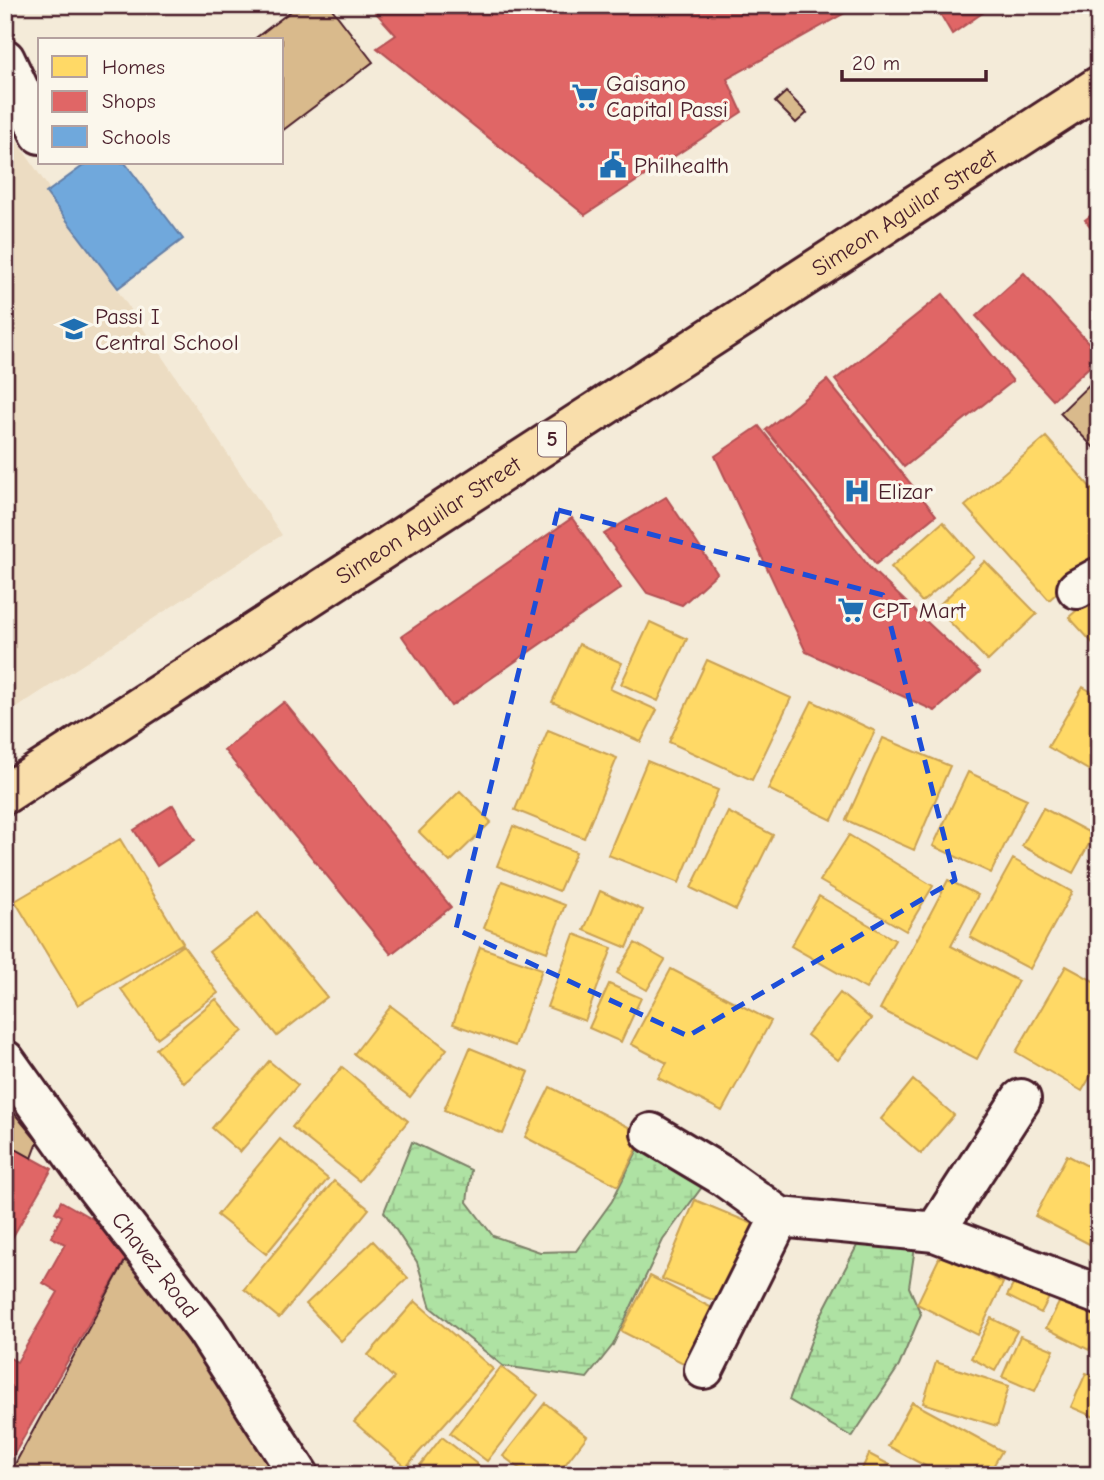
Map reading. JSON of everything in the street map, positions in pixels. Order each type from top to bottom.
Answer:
[{"type":"highway","name":"Simeon Aguilar Street","points":[[5,794],[1099,86]]},
{"type":"street","points":[[5,59],[38,130]]},
{"type":"street","name":"Chavez Road","points":[[5,1060],[96,1186],[206,1330],[299,1475]]},
{"type":"street","points":[[935,1232],[1021,1099]]},
{"type":"street","points":[[651,1133],[723,1176],[780,1217],[935,1232],[1099,1295]]},
{"type":"street","points":[[704,1369],[780,1217]]},
{"type":"highlighted area","points":[[558,510],[883,595],[955,880],[688,1036],[456,929]]},
{"type":"shaded area","name":"Passi I Central School","points":[[5,123],[282,535],[5,715]]},
{"type":"green space","points":[[412,1142],[471,1170],[467,1202],[493,1236],[540,1252],[576,1251],[612,1201],[641,1143],[695,1161],[702,1187],[663,1240],[613,1345],[587,1378],[503,1366],[431,1308],[417,1262],[384,1212]]},
{"type":"green space","points":[[861,1238],[916,1241],[909,1287],[921,1314],[899,1366],[852,1437],[789,1400],[820,1317]]},
{"type":"building: Homes","points":[[1046,437],[1099,497],[1099,556],[1049,600],[965,506]]},
{"type":"building: Homes","points":[[943,522],[974,557],[922,602],[891,567]]},
{"type":"building: Homes","points":[[985,561],[1037,614],[988,661],[936,608]]},
{"type":"building: Homes","points":[[1099,591],[1099,650],[1069,617]]},
{"type":"building: Homes","points":[[650,622],[687,639],[658,701],[621,684]]},
{"type":"building: Homes","points":[[579,644],[622,663],[610,689],[657,710],[641,742],[552,702]]},
{"type":"building: Homes","points":[[707,660],[791,698],[752,780],[669,742]]},
{"type":"building: Homes","points":[[1083,687],[1099,696],[1099,776],[1048,747]]},
{"type":"building: Homes","points":[[812,701],[875,731],[832,820],[768,789]]},
{"type":"building: Homes","points":[[548,730],[617,758],[584,838],[515,810]]},
{"type":"building: Homes","points":[[883,738],[950,766],[914,850],[846,820]]},
{"type":"building: Homes","points":[[647,761],[718,790],[679,883],[608,855]]},
{"type":"building: Homes","points":[[968,772],[1027,799],[991,873],[933,846]]},
{"type":"building: Homes","points":[[460,791],[491,822],[450,862],[419,832]]},
{"type":"building: Homes","points":[[1043,808],[1094,835],[1073,873],[1022,846]]},
{"type":"building: Homes","points":[[728,812],[773,835],[736,910],[691,888]]},
{"type":"building: Homes","points":[[513,826],[576,852],[559,891],[497,866]]},
{"type":"building: Homes","points":[[849,835],[933,886],[906,931],[820,881]]},
{"type":"building: Homes","points":[[120,839],[183,943],[78,1005],[15,901]]},
{"type":"building: Homes","points":[[1013,859],[1072,892],[1030,969],[970,937]]},
{"type":"building: Homes","points":[[948,880],[978,895],[951,946],[1018,981],[977,1059],[880,1009]]},
{"type":"building: Homes","points":[[502,881],[565,905],[547,952],[484,928]]},
{"type":"building: Homes","points":[[600,891],[643,910],[627,948],[584,930]]},
{"type":"building: Homes","points":[[819,896],[895,940],[866,989],[791,946]]},
{"type":"building: Homes","points":[[258,913],[327,997],[277,1036],[209,952]]},
{"type":"building: Homes","points":[[574,934],[612,948],[585,1021],[547,1007]]},
{"type":"building: Homes","points":[[635,943],[665,960],[647,990],[617,973]]},
{"type":"building: Homes","points":[[183,945],[218,993],[157,1038],[121,989]]},
{"type":"building: Homes","points":[[480,947],[542,969],[515,1046],[453,1024]]},
{"type":"building: Homes","points":[[1066,966],[1099,984],[1099,1062],[1082,1091],[1016,1052]]},
{"type":"building: Homes","points":[[671,969],[771,1021],[722,1111],[658,1078],[667,1063],[631,1044]]},
{"type":"building: Homes","points":[[609,984],[641,998],[621,1042],[589,1028]]},
{"type":"building: Homes","points":[[840,993],[871,1019],[838,1060],[807,1035]]},
{"type":"building: Homes","points":[[216,999],[243,1031],[184,1083],[156,1049]]},
{"type":"building: Homes","points":[[391,1006],[447,1049],[410,1097],[354,1054]]},
{"type":"building: Homes","points":[[470,1048],[529,1072],[503,1134],[444,1110]]},
{"type":"building: Homes","points":[[269,1061],[298,1085],[240,1152],[212,1128]]},
{"type":"building: Homes","points":[[342,1067],[408,1121],[359,1181],[292,1127]]},
{"type":"building: Homes","points":[[913,1080],[954,1115],[921,1154],[881,1119]]},
{"type":"building: Homes","points":[[550,1087],[644,1135],[618,1186],[525,1137]]},
{"type":"building: Homes","points":[[280,1139],[328,1179],[266,1254],[217,1215]]},
{"type":"building: Homes","points":[[1067,1155],[1099,1172],[1099,1249],[1035,1216]]},
{"type":"building: Homes","points":[[334,1181],[369,1209],[279,1318],[244,1289]]},
{"type":"building: Homes","points":[[695,1200],[765,1229],[732,1308],[662,1279]]},
{"type":"building: Homes","points":[[373,1241],[408,1278],[341,1341],[306,1304]]},
{"type":"building: Homes","points":[[942,1252],[1003,1283],[978,1335],[917,1304]]},
{"type":"building: Homes","points":[[1020,1272],[1054,1288],[1041,1313],[1007,1296]]},
{"type":"building: Homes","points":[[650,1276],[720,1312],[691,1367],[621,1331]]},
{"type":"building: Homes","points":[[1064,1293],[1099,1311],[1099,1331],[1089,1350],[1046,1328]]},
{"type":"building: Homes","points":[[415,1301],[493,1369],[406,1467],[354,1422],[394,1378],[368,1355]]},
{"type":"building: Homes","points":[[991,1318],[1017,1331],[995,1371],[971,1358]]},
{"type":"building: Homes","points":[[1020,1336],[1054,1350],[1035,1391],[1002,1377]]},
{"type":"building: Homes","points":[[936,1362],[1009,1386],[997,1426],[923,1403]]},
{"type":"building: Homes","points":[[501,1367],[538,1395],[487,1461],[450,1433]]},
{"type":"building: Homes","points":[[1086,1373],[1099,1378],[1099,1419],[1071,1407]]},
{"type":"building: Homes","points":[[912,1402],[1002,1451],[988,1475],[942,1475],[888,1446]]},
{"type":"building: Homes","points":[[545,1403],[587,1436],[557,1475],[528,1475],[503,1456]]},
{"type":"building: Homes","points":[[442,1437],[482,1468],[477,1475],[414,1473]]},
{"type":"building: Homes","points":[[869,1454],[909,1475],[859,1475]]},
{"type":"building: Shops","name":"Gaisano Capital Passi","points":[[369,5],[859,5],[727,79],[742,112],[585,215],[377,48],[396,35]]},
{"type":"building: Shops","points":[[935,5],[994,5],[952,34]]},
{"type":"building: Shops","points":[[1099,209],[1099,237],[1085,220]]},
{"type":"building: Shops","points":[[1024,273],[1099,354],[1099,358],[1053,400],[976,316]]},
{"type":"building: Shops","points":[[943,294],[1013,381],[904,467],[835,380]]},
{"type":"building: Shops","points":[[827,380],[936,515],[876,564],[766,430]]},
{"type":"building: Shops","name":"CPT Mart","points":[[759,426],[871,569],[980,672],[935,711],[806,652],[715,456]]},
{"type":"building: Shops","points":[[666,497],[717,573],[682,605],[647,593],[604,534]]},
{"type":"building: Shops","points":[[572,518],[621,588],[451,706],[402,636]]},
{"type":"building: Shops","points":[[284,702],[451,907],[391,954],[224,750]]},
{"type":"building: Shops","points":[[173,805],[195,840],[157,866],[134,830]]},
{"type":"building: Shops","points":[[5,1143],[52,1169],[5,1250]]},
{"type":"building: Shops","points":[[61,1201],[135,1243],[13,1456],[5,1451],[5,1355],[17,1362],[58,1292],[43,1283],[65,1244],[51,1237],[62,1216],[55,1212]]},
{"type":"building: Schools","points":[[86,164],[126,164],[183,239],[118,288],[46,193]]},
{"type":"building: Other","points":[[299,5],[329,5],[373,62],[284,129],[284,38],[256,38]]},
{"type":"building: Other","points":[[786,92],[807,113],[796,123],[775,102]]},
{"type":"building: Other","points":[[1099,375],[1099,453],[1060,413]]},
{"type":"building: Other","points":[[5,1102],[38,1142],[32,1158],[5,1143]]},
{"type":"building: Other","points":[[135,1243],[290,1475],[9,1475]]},
{"type":"place","name":"Gaisano Capital Passi","points":[[585,96]]},
{"type":"place","name":"Philhealth","points":[[613,165]]},
{"type":"place","name":"Passi I Central School","points":[[74,329]]},
{"type":"place","name":"Elizar","points":[[857,491]]},
{"type":"place","name":"CPT Mart","points":[[851,610]]}]
